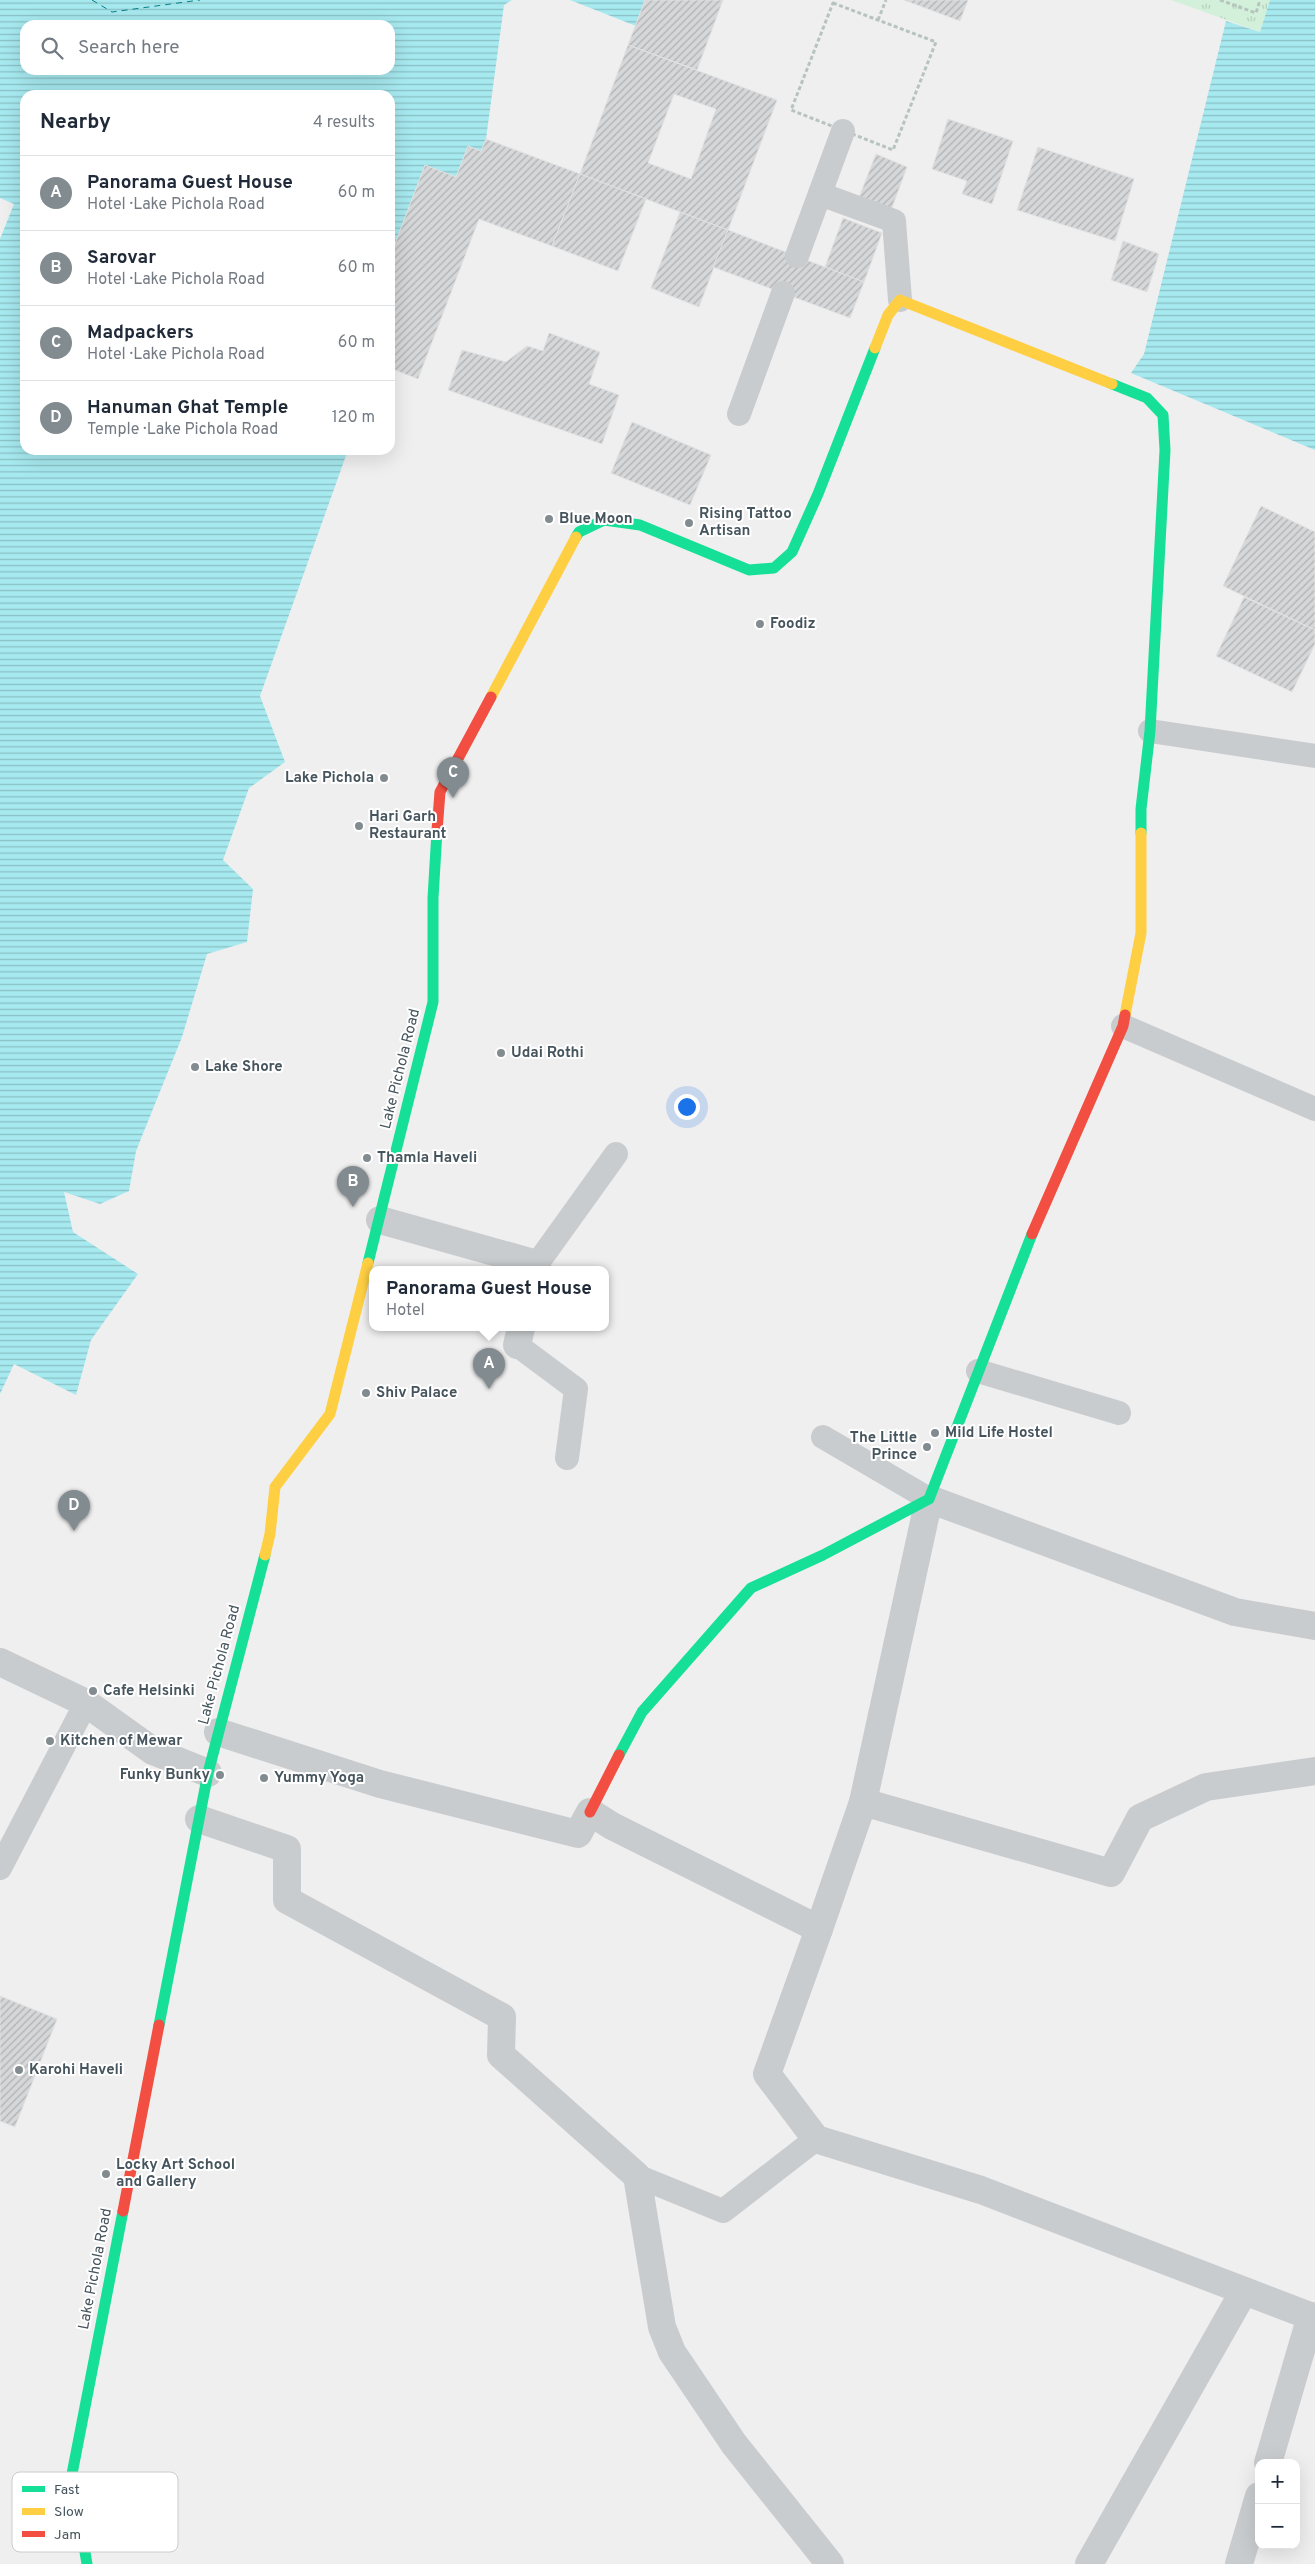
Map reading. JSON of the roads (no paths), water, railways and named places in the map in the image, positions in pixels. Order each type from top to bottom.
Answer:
[{"type":"street","points":[[900,300],[1147,398],[1162,414],[1165,450],[1150,731],[1141,809],[1141,933],[1123,1026],[1044,1202],[929,1499],[863,1802],[767,2074],[816,2139],[981,2190],[1313,2317],[1269,2459]]},
{"type":"street","name":"Lake Pichola Road","points":[[72,2472],[208,1773],[270,1534],[275,1487],[330,1414],[433,1002],[433,898],[440,792],[580,532],[604,520],[640,525],[749,570],[774,568],[792,552],[821,485],[888,315],[900,300]]},
{"type":"street","points":[[380,1220],[533,1266]]},
{"type":"street","points":[[218,1732],[380,1784],[578,1834],[642,1712],[751,1588],[823,1555],[929,1499],[1235,1612],[1315,1626]]},
{"type":"street","points":[[0,1662],[86,1704],[153,1751],[208,1773]]},
{"type":"street","points":[[863,1802],[1111,1873],[1140,1818],[1206,1787],[1315,1770]]},
{"type":"street","points":[[590,1812],[612,1826],[819,1928]]},
{"type":"street","points":[[199,1819],[287,1849],[287,1900],[502,2017],[501,2054],[637,2176],[662,2327],[672,2352],[734,2444],[830,2564]]},
{"type":"street","points":[[1089,2564],[1244,2291]]},
{"type":"street","points":[[1239,2564],[1257,2504]]},
{"type":"lane","points":[[797,256],[843,131]]},
{"type":"lane","points":[[820,194],[894,221],[900,300]]},
{"type":"lane","points":[[739,414],[783,293]]},
{"type":"lane","points":[[1150,731],[1315,756]]},
{"type":"lane","points":[[1123,1026],[1315,1109]]},
{"type":"lane","points":[[537,1266],[616,1154]]},
{"type":"lane","points":[[519,1336],[576,1389],[567,1458]]},
{"type":"lane","points":[[978,1372],[1119,1413]]},
{"type":"lane","points":[[823,1437],[929,1499]]},
{"type":"lane","points":[[0,1868],[86,1704]]},
{"type":"lane","points":[[637,2176],[723,2211],[816,2139]]},
{"type":"water","name":"Lake Pichola","points":[[0,0],[512,0],[504,5],[486,139],[481,151],[468,146],[456,177],[425,165],[395,244],[395,90],[20,90],[20,455],[346,455],[260,696],[285,762],[249,788],[223,860],[253,889],[247,942],[207,954],[182,1037],[136,1151],[129,1191],[100,1204],[64,1192],[73,1232],[138,1274],[91,1340],[76,1395],[14,1364],[0,1394],[0,239],[14,204],[0,198]]},
{"type":"water","points":[[570,0],[645,0],[636,26]]},
{"type":"water","points":[[1270,0],[1315,0],[1315,450],[1131,373],[1144,354],[1226,21],[1260,32]]},
{"type":"place","name":"Blue Moon","points":[[549,519]]},
{"type":"place","name":"Rising Tattoo Artisan","points":[[689,523]]},
{"type":"place","name":"Foodiz","points":[[760,624]]},
{"type":"place","name":"Lake Pichola","points":[[384,778]]},
{"type":"place","name":"Madpackers","points":[[453,798]]},
{"type":"place","name":"Hari Garh Restaurant","points":[[359,826]]},
{"type":"place","name":"Udai Rothi","points":[[501,1053]]},
{"type":"place","name":"Lake Shore","points":[[195,1067]]},
{"type":"place","name":"Thamla Haveli","points":[[367,1158]]},
{"type":"place","name":"Sarovar","points":[[353,1207]]},
{"type":"place","name":"Panorama Guest House","points":[[489,1389]]},
{"type":"place","name":"Shiv Palace","points":[[366,1393]]},
{"type":"place","name":"Mild Life Hostel","points":[[935,1433]]},
{"type":"place","name":"The Little Prince","points":[[927,1447]]},
{"type":"place","name":"Hanuman Ghat Temple","points":[[74,1531]]},
{"type":"place","name":"Cafe Helsinki","points":[[93,1691]]},
{"type":"place","name":"Kitchen of Mewar","points":[[50,1741]]},
{"type":"place","name":"Funky Bunky","points":[[220,1775]]},
{"type":"place","name":"Yummy Yoga","points":[[264,1778]]},
{"type":"place","name":"Karohi Haveli","points":[[19,2070]]},
{"type":"place","name":"Locky Art School and Gallery","points":[[106,2174]]}]
